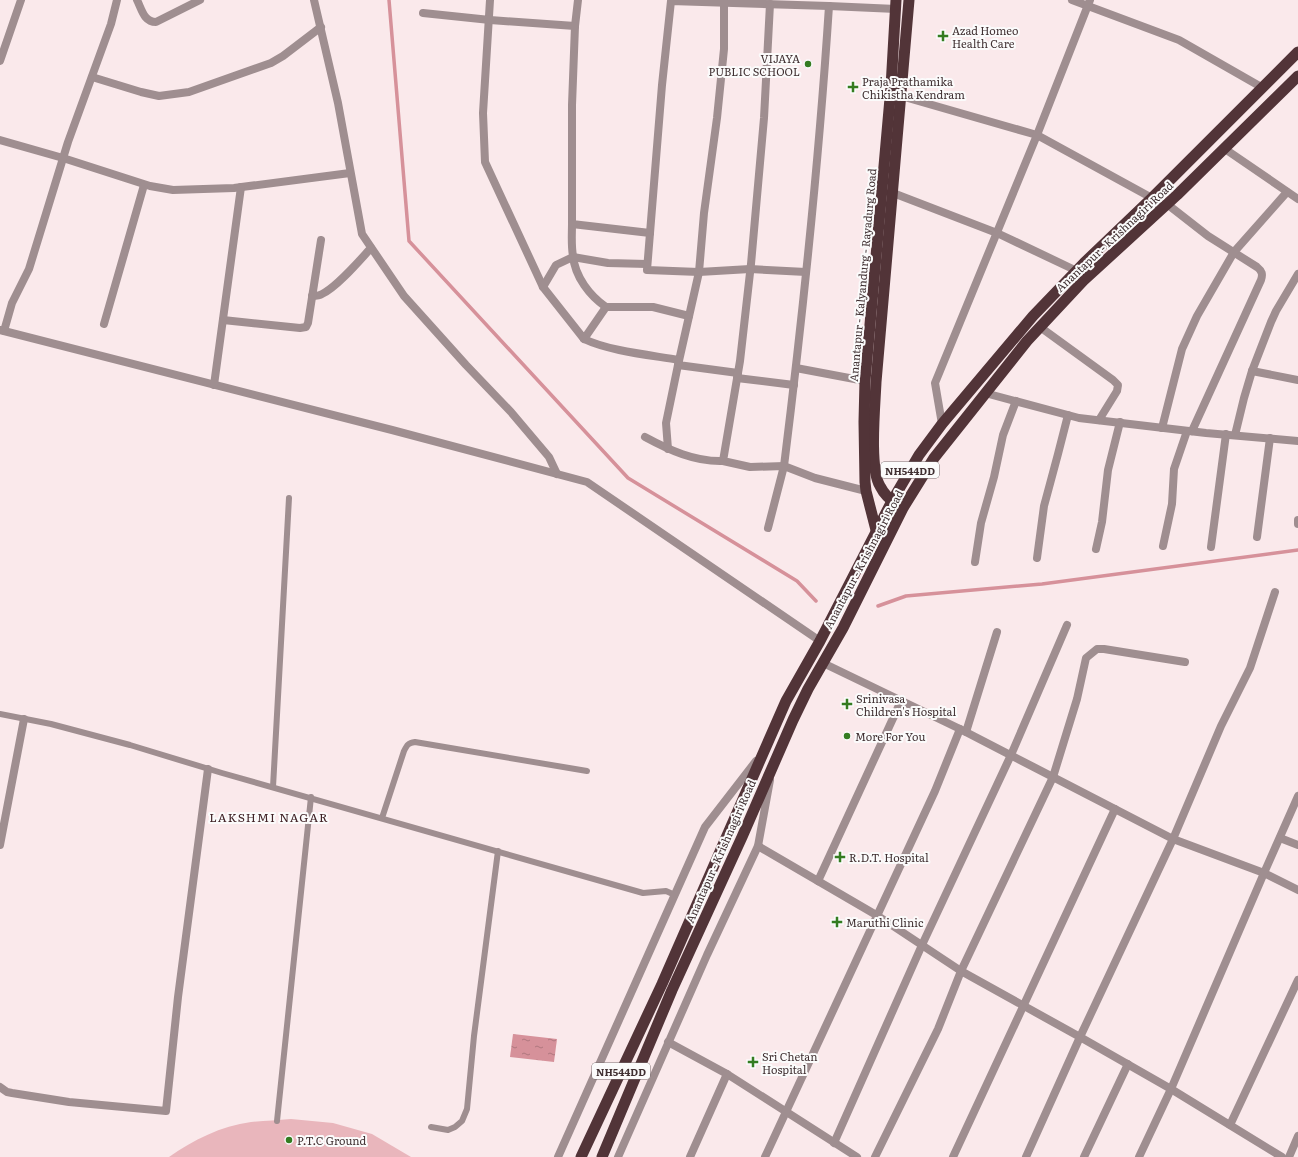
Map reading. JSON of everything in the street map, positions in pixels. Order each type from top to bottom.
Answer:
[{"type":"highway","name":"NH544DD","points":[[903,508],[892,501],[879,486],[874,466],[876,382],[909,0]]},
{"type":"highway","name":"Anantapur - Kalyandurg - Rayadurg Road","points":[[882,550],[866,492],[863,462],[865,381],[891,87],[896,5]]},
{"type":"highway","name":"Anantapur - Krishnagiri Road","points":[[581,1157],[662,984],[760,756],[786,701],[820,641],[892,501],[919,456],[942,424],[1033,316],[1298,52]]},
{"type":"highway","name":"Anantapur - Krishnagiri Road","points":[[602,1157],[672,990],[742,837],[793,720],[822,663],[843,628],[903,508],[934,458],[1026,342],[1083,281],[1165,207],[1298,76]]},
{"type":"street","points":[[0,61],[21,0]]},
{"type":"street","points":[[117,0],[111,24],[63,158],[29,269],[12,303],[2,331],[587,482],[820,641]]},
{"type":"street","points":[[138,0],[146,19],[156,22],[200,0]]},
{"type":"street","points":[[314,0],[338,102],[360,228],[364,238],[404,296],[466,365],[511,412],[553,462],[557,474]]},
{"type":"street","points":[[490,0],[490,20],[483,114],[485,162],[543,287],[584,339],[596,344],[628,352],[737,376],[794,385]]},
{"type":"street","points":[[578,0],[575,26],[572,105],[572,257],[578,275],[588,292],[606,307],[653,307],[689,316]]},
{"type":"street","points":[[1072,0],[1089,3],[1179,40],[1263,88]]},
{"type":"street","points":[[806,272],[750,269],[699,272],[647,270],[662,85],[671,1],[830,6],[896,5]]},
{"type":"street","points":[[668,449],[666,424],[678,363],[699,272],[704,213],[717,118],[723,56],[724,2]]},
{"type":"street","points":[[942,424],[936,383],[1089,3]]},
{"type":"street","points":[[723,461],[737,376],[750,269],[764,118],[770,4]]},
{"type":"street","points":[[768,528],[784,466],[794,385],[823,94],[830,6]]},
{"type":"street","points":[[423,12],[490,20],[575,26]]},
{"type":"street","points":[[92,77],[152,95],[189,92],[271,63],[283,56],[321,27]]},
{"type":"street","points":[[901,96],[1037,135],[1152,198],[1260,270],[1262,277],[1189,431],[1174,469],[1172,504],[1163,546]]},
{"type":"street","points":[[0,140],[63,158],[144,185],[172,190],[241,187],[350,173]]},
{"type":"street","points":[[1225,149],[1298,199]]},
{"type":"street","points":[[104,324],[144,185]]},
{"type":"street","points":[[214,385],[241,187]]},
{"type":"street","points":[[1162,428],[1182,349],[1190,329],[1234,252],[1287,192]]},
{"type":"street","points":[[893,193],[997,233],[1077,271]]},
{"type":"street","points":[[572,224],[650,233]]},
{"type":"street","points":[[224,320],[303,328],[307,325],[320,240]]},
{"type":"street","points":[[312,296],[318,296],[338,282],[371,248]]},
{"type":"street","points":[[543,287],[556,265],[572,257],[608,263],[647,264]]},
{"type":"street","points":[[1235,435],[1252,371],[1276,311],[1298,274]]},
{"type":"street","points":[[584,339],[606,307]]},
{"type":"street","points":[[1040,327],[1118,385],[1117,391],[1099,420]]},
{"type":"street","points":[[796,368],[865,381]]},
{"type":"street","points":[[1252,371],[1298,380]]},
{"type":"street","points":[[985,393],[1079,418],[1189,431],[1298,441]]},
{"type":"street","points":[[975,562],[980,523],[994,477],[1003,435],[1016,401]]},
{"type":"street","points":[[1037,558],[1044,506],[1068,415]]},
{"type":"street","points":[[1096,549],[1102,522],[1108,470],[1120,422]]},
{"type":"street","points":[[1211,547],[1226,434]]},
{"type":"street","points":[[645,437],[668,449],[691,456],[750,467],[784,466],[815,478],[866,492]]},
{"type":"street","points":[[1258,538],[1270,438]]},
{"type":"street","points":[[1026,1157],[1080,1037],[1173,839],[1221,726],[1250,668],[1275,592]]},
{"type":"street","points":[[834,1143],[922,945],[1011,755],[1067,625]]},
{"type":"street","points":[[765,1157],[963,730],[998,632]]},
{"type":"street","points":[[875,1157],[938,1029],[961,971],[1053,777],[1077,700],[1086,658],[1097,649],[1104,649],[1185,662]]},
{"type":"street","points":[[822,663],[963,730],[1173,839],[1264,873],[1298,890]]},
{"type":"street","points":[[818,881],[901,701]]},
{"type":"street","points":[[0,845],[24,719]]},
{"type":"street","points":[[558,1157],[705,828],[760,756]]},
{"type":"street","points":[[618,1157],[707,955],[758,846],[773,763]]},
{"type":"street","points":[[0,1087],[7,1092],[69,1102],[166,1111],[178,997],[208,768]]},
{"type":"street","points":[[1139,1157],[1171,1089],[1298,796]]},
{"type":"street","points":[[953,1157],[1115,809]]},
{"type":"street","points":[[1290,817],[1298,820]]},
{"type":"street","points":[[1280,838],[1298,846]]},
{"type":"street","points":[[758,846],[878,916],[961,971],[1128,1064],[1282,1157]]},
{"type":"street","points":[[1230,1125],[1298,980]]},
{"type":"street","points":[[668,1042],[727,1074],[857,1157]]},
{"type":"street","points":[[1084,1157],[1128,1064]]},
{"type":"street","points":[[690,1157],[727,1074]]},
{"type":"street","points":[[1289,1157],[1298,1136]]},
{"type":"lane","points":[[273,787],[289,498]]},
{"type":"lane","points":[[0,714],[51,724],[123,743],[644,893],[666,891],[675,895]]},
{"type":"lane","points":[[382,818],[404,751],[410,743],[415,742],[587,771]]},
{"type":"lane","points":[[277,1121],[311,798]]},
{"type":"lane","points":[[431,1127],[448,1130],[455,1127],[462,1121],[467,1109],[474,1036],[498,851]]},
{"type":"shaded area","name":"P.T.C Ground","points":[[291,1119],[333,1123],[372,1134],[411,1157],[169,1157],[188,1145],[218,1130],[251,1122]]},
{"type":"water","points":[[513,1034],[557,1039],[554,1062],[510,1057]]},
{"type":"waterway","points":[[389,0],[409,241],[628,478],[797,581],[816,601]]},
{"type":"waterway","points":[[878,606],[906,596],[1042,584],[1298,550]]},
{"type":"place","name":"Azad Homeo Health Care","points":[[943,36]]},
{"type":"place","name":"VIJAYA PUBLIC SCHOOL","points":[[808,64]]},
{"type":"place","name":"Praja Prathamika Chikistha Kendram","points":[[853,87]]},
{"type":"place","name":"Srinivasa Children's Hospital","points":[[847,704]]},
{"type":"place","name":"More For You","points":[[847,736]]},
{"type":"place","name":"R.D.T. Hospital","points":[[840,857]]},
{"type":"place","name":"Maruthi Clinic","points":[[837,922]]},
{"type":"place","name":"Sri Chetan Hospital","points":[[753,1062]]},
{"type":"place","name":"P.T.C Ground","points":[[289,1140]]},
{"type":"district","name":"LAKSHMI NAGAR","points":[[269,817]]}]
